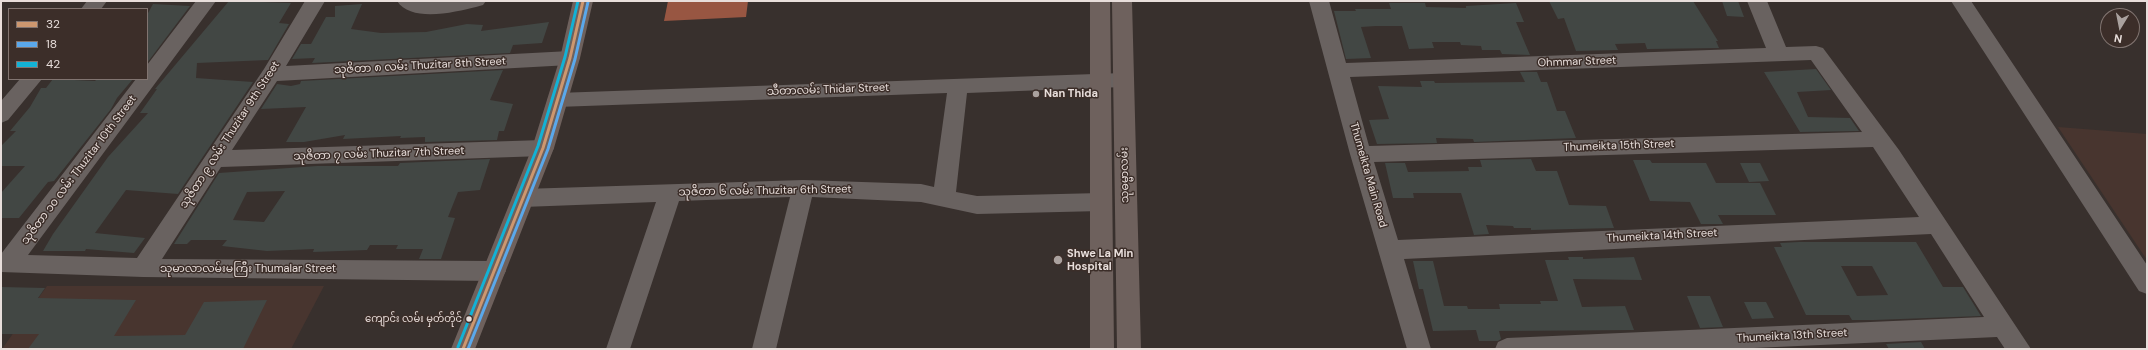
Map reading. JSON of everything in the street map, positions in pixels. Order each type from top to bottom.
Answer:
[{"type":"main road","points":[[463,349],[543,148],[570,58],[583,1]]},
{"type":"main road","points":[[1100,1],[1099,81],[1102,349]]},
{"type":"main road","name":"သုဓမ္မာလမ်း","points":[[1122,1],[1129,349]]},
{"type":"street","name":"သုဇိတာ ၁၀ လမ်း Thuzitar 10th Street","points":[[148,77],[206,1]]},
{"type":"street","name":"သုဇိတာ ၉ လမ်း Thuzitar 9th Street","points":[[143,268],[270,74],[315,1]]},
{"type":"street","points":[[407,1],[415,6],[442,9],[476,1]]},
{"type":"street","name":"Thumeikta Main Road","points":[[1318,1],[1361,154],[1419,349]]},
{"type":"street","points":[[1757,1],[1779,54]]},
{"type":"street","points":[[1961,1],[2147,284]]},
{"type":"street","name":"Ohmmar Street","points":[[1338,70],[1816,53],[1877,139]]},
{"type":"street","name":"သုဇိတာ ၈ လမ်း Thuzitar 8th Street","points":[[270,74],[570,58]]},
{"type":"street","points":[[1,115],[31,80]]},
{"type":"street","name":"သုဇိတာ ၁၀ လမ်း Thuzitar 10th Street","points":[[5,263],[145,80]]},
{"type":"street","name":"သီတာလမ်း Thidar Street","points":[[557,100],[1123,80]]},
{"type":"street","points":[[944,197],[958,86]]},
{"type":"street","points":[[1877,139],[1891,156],[1935,225],[2019,349]]},
{"type":"street","name":"Thumeikta 15th Street","points":[[1361,154],[1877,139]]},
{"type":"street","name":"သုဇိတာ ၇ လမ်း Thuzitar 7th Street","points":[[215,159],[543,148]]},
{"type":"street","points":[[764,349],[803,188]]},
{"type":"street","name":"သုဇိတာ ၆ လမ်း Thuzitar 6th Street","points":[[523,198],[803,188],[903,191],[944,197],[977,205],[1101,202]]},
{"type":"street","points":[[618,349],[671,192]]},
{"type":"street","name":"Thumeikta 14th Street","points":[[1389,250],[1935,225]]},
{"type":"street","name":"သုမာလာလမ်းမကြီး Thumalar Street","points":[[5,263],[143,268],[494,271]]},
{"type":"street","points":[[1102,283],[1128,284]]},
{"type":"street","name":"Thumeikta 13th Street","points":[[1507,349],[2004,326]]},
{"type":"shaded area","points":[[668,1],[748,1],[746,17],[664,21]]},
{"type":"shaded area","points":[[2058,127],[2147,134],[2147,260]]},
{"type":"shaded area","points":[[47,286],[324,286],[291,349],[2,349]]},
{"type":"building","points":[[229,1],[291,3],[279,23],[289,24],[268,60],[197,63],[196,78],[253,82],[178,194],[126,190],[95,233],[145,238],[134,253],[86,249],[85,251],[43,251],[53,234],[108,157],[148,113],[140,113],[157,89],[155,89]]},
{"type":"building","points":[[1549,1],[1693,1],[1718,41],[1716,41],[1719,48],[1647,49],[1645,43],[1615,44],[1618,50],[1576,51],[1564,18],[1558,19]]},
{"type":"building","points":[[1722,1],[1738,1],[1744,17],[1727,16]]},
{"type":"building","points":[[1389,3],[1425,3],[1426,7],[1466,8],[1466,6],[1516,3],[1524,22],[1516,22],[1530,55],[1502,54],[1500,50],[1482,50],[1481,46],[1461,45],[1460,42],[1432,42],[1434,48],[1409,49],[1402,26],[1376,26],[1361,27],[1371,58],[1346,59],[1334,11],[1356,11],[1355,9],[1391,9]]},
{"type":"building","points":[[153,4],[190,6],[148,62],[148,13]]},
{"type":"building","points":[[362,4],[351,29],[381,33],[426,32],[467,24],[483,25],[481,31],[549,22],[542,43],[513,45],[510,53],[312,63],[315,58],[292,59],[301,44],[311,44],[326,17],[335,17],[335,6]]},
{"type":"building","points":[[1816,69],[1831,90],[1797,92],[1808,117],[1850,118],[1859,131],[1800,132],[1764,72]]},
{"type":"building","points":[[503,70],[490,100],[513,104],[504,131],[499,131],[497,140],[425,142],[425,137],[400,138],[401,136],[343,139],[345,135],[304,142],[286,142],[306,107],[261,109],[277,84],[291,86],[300,84],[301,81]]},
{"type":"building","points":[[1520,72],[1537,72],[1541,82],[1547,82],[1557,111],[1565,111],[1576,138],[1474,142],[1473,139],[1436,138],[1437,143],[1377,144],[1369,120],[1389,119],[1378,86],[1422,87],[1420,81],[1434,81],[1435,83],[1525,82]]},
{"type":"building","points":[[52,80],[132,80],[54,181],[48,182],[19,218],[1,218],[1,193],[25,166],[1,166],[1,146],[16,131],[10,131],[30,107],[41,88],[46,88]]},
{"type":"building","points":[[490,159],[480,190],[458,192],[448,217],[455,218],[441,259],[419,259],[423,249],[396,249],[398,245],[370,245],[367,250],[313,252],[314,249],[267,251],[222,246],[227,240],[191,240],[187,244],[174,244],[219,173],[317,166],[398,166],[400,163]],"holes":[[[285,191],[264,222],[233,220],[247,192]]]},
{"type":"building","points":[[1531,159],[1536,171],[1557,171],[1569,205],[1606,206],[1614,228],[1531,230],[1531,228],[1514,228],[1513,226],[1486,225],[1489,234],[1474,235],[1461,193],[1413,193],[1414,198],[1393,198],[1385,163],[1405,163],[1408,172],[1469,171],[1468,167],[1482,167],[1480,160]]},
{"type":"building","points":[[1633,160],[1650,160],[1652,163],[1706,163],[1716,183],[1760,183],[1776,215],[1718,215],[1723,224],[1701,224],[1690,202],[1650,201]]},
{"type":"building","points":[[1740,163],[1760,163],[1769,181],[1749,182]]},
{"type":"building","points":[[1916,242],[1943,287],[1963,287],[1981,316],[1852,320],[1849,315],[1806,315],[1774,247],[1782,247],[1780,243]],"holes":[[[1841,266],[1872,266],[1888,295],[1857,296]]]},
{"type":"building","points":[[1568,257],[1583,257],[1583,259],[1634,257],[1642,280],[1573,279],[1582,307],[1625,306],[1634,330],[1499,331],[1501,339],[1498,341],[1479,341],[1476,330],[1433,331],[1423,289],[1419,289],[1413,261],[1433,261],[1444,306],[1467,306],[1468,309],[1500,309],[1499,304],[1541,304],[1540,301],[1558,301],[1545,260],[1569,260]]},
{"type":"building","points":[[1,287],[45,288],[38,298],[136,300],[114,336],[185,335],[204,302],[267,300],[243,349],[28,349],[39,334],[1,334]]},
{"type":"building","points":[[1687,296],[1710,296],[1723,327],[1700,328]]},
{"type":"building","points":[[1744,302],[1766,302],[1774,318],[1752,319]]},
{"type":"building","points":[[1921,342],[1925,349],[1889,349],[1886,344]]},
{"type":"transit line","name":"42","points":[[458,347],[538,146],[565,57],[578,1]]},
{"type":"transit line","name":"32","points":[[463,349],[543,148],[570,58],[583,1]]},
{"type":"transit line","name":"18","points":[[468,349],[548,149],[575,59],[588,2]]},
{"type":"place","name":"Nan Thida","points":[[1036,94]]},
{"type":"place","name":"Shwe La Min Hospital","points":[[1058,260]]},
{"type":"place","name":"ကျောင်း လမ်း မှတ်တိုင်","points":[[469,319]]}]
